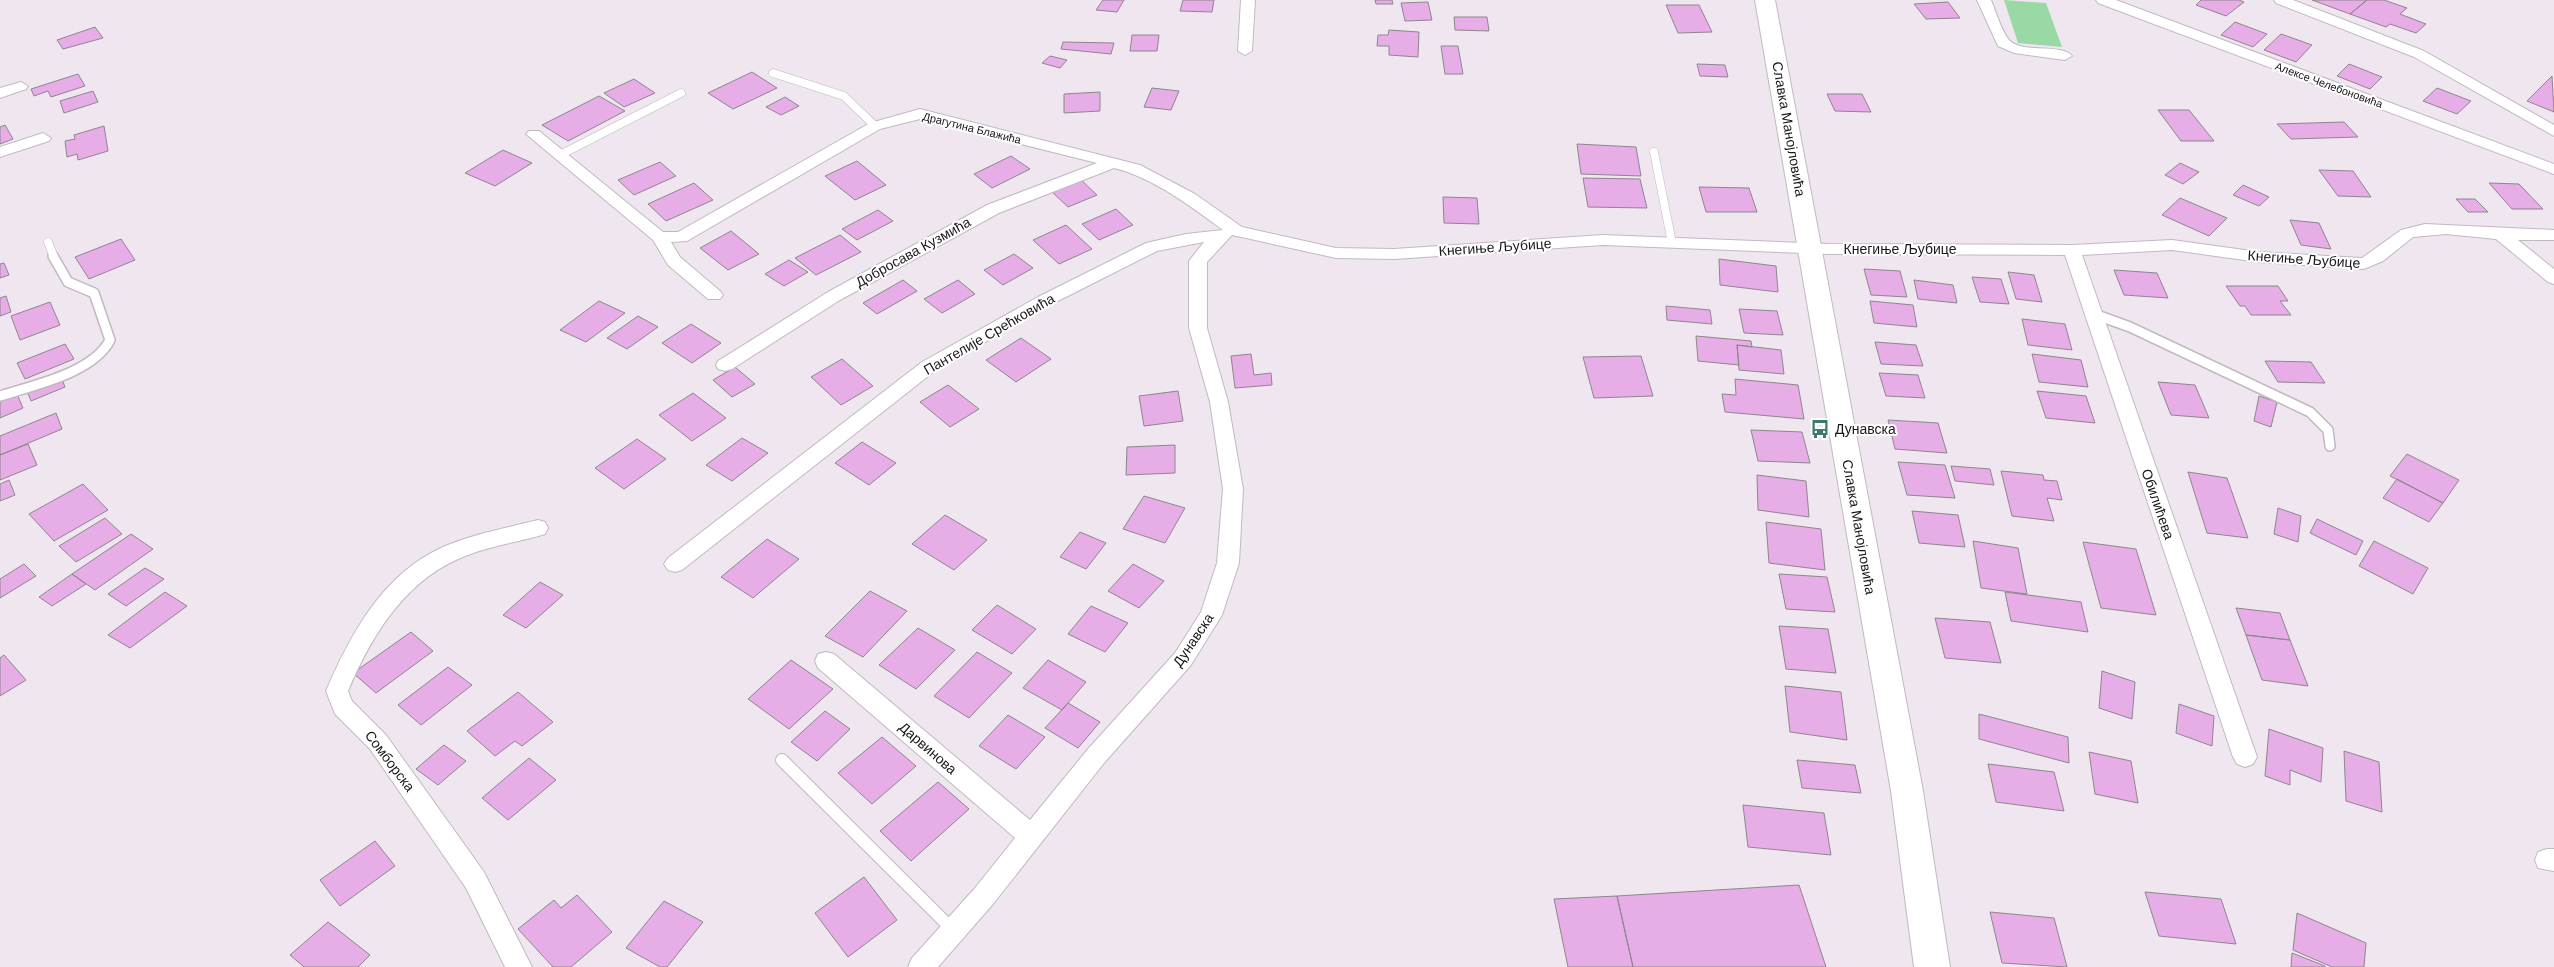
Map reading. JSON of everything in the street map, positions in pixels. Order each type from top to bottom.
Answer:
[{"type":"main road","name":"Славка Манојловића","points":[[1766,0],[1811,249],[1822,326],[1907,792],[1932,967]]},
{"type":"street","points":[[1245,51],[1248,0]]},
{"type":"street","points":[[1984,0],[2003,43],[2014,49],[2065,56]]},
{"type":"street","name":"Алексе Челебоновића","points":[[2103,0],[2554,169]]},
{"type":"street","points":[[2281,0],[2419,54],[2554,131]]},
{"type":"street","points":[[0,93],[21,86]]},
{"type":"street","name":"Драгутина Блажића","points":[[659,237],[680,237],[875,126],[920,114],[1134,168],[1188,198],[1229,233]]},
{"type":"street","points":[[534,134],[659,237],[674,261],[714,296]]},
{"type":"street","points":[[0,152],[43,138]]},
{"type":"street","name":"Добросава Кузмића","points":[[725,365],[834,296],[993,208],[1112,163]]},
{"type":"street","name":"Кнегиње Љубице","points":[[1229,233],[1336,253],[1394,254],[1603,240],[1811,249],[2072,250],[2172,246],[2259,257],[2364,264],[2375,261],[2398,238],[2413,231],[2446,228],[2501,234],[2554,234]]},
{"type":"street","name":"Пантелије Срећковића","points":[[675,564],[929,366],[1044,301],[1152,247],[1186,239],[1229,233]]},
{"type":"street","name":"Дунавска","points":[[921,967],[984,896],[1030,836],[1096,756],[1183,659],[1211,615],[1228,563],[1233,489],[1219,402],[1198,328],[1198,261],[1210,246],[1229,233]]},
{"type":"street","points":[[2501,234],[2554,278]]},
{"type":"street","name":"Обилићева","points":[[2072,250],[2245,758]]},
{"type":"street","name":"Сомборска","points":[[519,967],[475,880],[378,742],[343,707],[337,691],[351,656],[390,597],[420,570],[449,554],[479,542],[538,528]]},
{"type":"street","name":"Дарвинова","points":[[826,661],[1030,836]]},
{"type":"lane","points":[[773,73],[844,96],[875,126]]},
{"type":"lane","points":[[560,155],[681,93]]},
{"type":"lane","points":[[1654,152],[1672,243]]},
{"type":"lane","points":[[0,396],[86,365],[102,354],[109,344],[110,340],[94,293],[89,289],[72,286],[66,281],[48,242]]},
{"type":"lane","points":[[2094,314],[2130,327],[2310,412],[2326,425],[2330,432],[2330,446]]},
{"type":"lane","points":[[782,760],[953,931]]},
{"type":"green space","points":[[2004,0],[2046,3],[2062,47],[2018,43]]},
{"type":"building","points":[[1103,0],[1124,0],[1117,12],[1096,10]]},
{"type":"building","points":[[1183,0],[1214,0],[1212,12],[1180,11]]},
{"type":"building","points":[[1375,0],[1392,0],[1393,4],[1376,4]]},
{"type":"building","points":[[2201,0],[2239,0],[2244,2],[2226,16],[2196,5]]},
{"type":"building","points":[[2312,0],[2367,0],[2350,14]]},
{"type":"building","points":[[2367,0],[2384,0],[2407,8],[2400,14],[2426,24],[2416,33],[2390,24],[2386,27],[2350,14]]},
{"type":"building","points":[[1428,2],[1432,20],[1405,21],[1401,3]]},
{"type":"building","points":[[1948,2],[1960,18],[1926,19],[1914,4]]},
{"type":"building","points":[[1666,5],[1699,5],[1712,32],[1678,33]]},
{"type":"building","points":[[1454,17],[1487,17],[1489,31],[1455,30]]},
{"type":"building","points":[[2235,22],[2267,34],[2253,47],[2221,35]]},
{"type":"building","points":[[95,27],[103,38],[63,49],[57,40]]},
{"type":"building","points":[[1389,30],[1419,32],[1418,57],[1389,55],[1389,46],[1377,46],[1378,35],[1388,35]]},
{"type":"building","points":[[2281,34],[2312,45],[2296,62],[2264,50]]},
{"type":"building","points":[[1132,35],[1159,35],[1157,51],[1130,51]]},
{"type":"building","points":[[1063,42],[1114,43],[1111,54],[1061,49]]},
{"type":"building","points":[[1441,46],[1458,46],[1463,74],[1445,74]]},
{"type":"building","points":[[1050,56],[1067,60],[1060,68],[1042,63]]},
{"type":"building","points":[[1697,64],[1725,65],[1728,77],[1700,76]]},
{"type":"building","points":[[2349,64],[2382,77],[2370,89],[2337,76]]},
{"type":"building","points":[[752,72],[777,88],[733,109],[708,93]]},
{"type":"building","points":[[78,74],[85,86],[51,97],[48,91],[34,96],[31,89]]},
{"type":"building","points":[[2552,76],[2554,112],[2527,101]]},
{"type":"building","points":[[634,79],[655,93],[624,107],[604,93]]},
{"type":"building","points":[[1152,88],[1179,91],[1171,110],[1144,107]]},
{"type":"building","points":[[2437,88],[2471,101],[2457,114],[2423,101]]},
{"type":"building","points":[[93,91],[98,102],[64,113],[60,101]]},
{"type":"building","points":[[1100,92],[1100,111],[1064,113],[1064,94]]},
{"type":"building","points":[[1827,94],[1862,94],[1871,112],[1835,111]]},
{"type":"building","points":[[599,96],[625,111],[568,141],[542,125]]},
{"type":"building","points":[[785,97],[799,106],[781,115],[766,107]]},
{"type":"building","points":[[2158,110],[2189,110],[2214,141],[2181,141]]},
{"type":"building","points":[[2344,122],[2358,137],[2291,139],[2277,124]]},
{"type":"building","points":[[5,125],[13,139],[0,144],[0,127]]},
{"type":"building","points":[[104,126],[108,151],[78,160],[77,154],[67,157],[65,141],[75,139],[74,135]]},
{"type":"building","points":[[1577,144],[1636,147],[1641,176],[1581,174]]},
{"type":"building","points":[[503,150],[532,163],[495,186],[465,173]]},
{"type":"building","points":[[1011,156],[1030,169],[992,188],[974,174]]},
{"type":"building","points":[[857,161],[886,185],[855,200],[825,176]]},
{"type":"building","points":[[660,162],[676,176],[634,195],[618,180]]},
{"type":"building","points":[[2180,163],[2199,172],[2183,184],[2165,175]]},
{"type":"building","points":[[2319,170],[2353,171],[2371,197],[2338,196]]},
{"type":"building","points":[[1583,178],[1640,179],[1647,208],[1588,207]]},
{"type":"building","points":[[1080,179],[1097,195],[1068,207],[1051,191]]},
{"type":"building","points":[[694,183],[713,200],[666,221],[648,204]]},
{"type":"building","points":[[2489,183],[2519,184],[2543,209],[2512,209]]},
{"type":"building","points":[[2243,185],[2269,197],[2259,206],[2233,195]]},
{"type":"building","points":[[1699,187],[1749,188],[1757,212],[1706,212]]},
{"type":"building","points":[[1443,197],[1477,198],[1479,224],[1444,223]]},
{"type":"building","points":[[2180,198],[2227,218],[2209,236],[2162,215]]},
{"type":"building","points":[[2456,199],[2475,199],[2488,212],[2468,212]]},
{"type":"building","points":[[1116,209],[1133,225],[1099,240],[1082,224]]},
{"type":"building","points":[[878,210],[893,221],[857,240],[842,229]]},
{"type":"building","points":[[2290,220],[2319,223],[2331,249],[2301,245]]},
{"type":"building","points":[[1066,225],[1092,249],[1059,264],[1033,240]]},
{"type":"building","points":[[731,231],[759,254],[728,270],[700,248]]},
{"type":"building","points":[[840,235],[861,252],[816,275],[795,258]]},
{"type":"building","points":[[121,239],[135,260],[89,279],[75,257]]},
{"type":"building","points":[[1014,254],[1033,268],[1003,285],[984,270]]},
{"type":"building","points":[[1719,259],[1776,266],[1778,292],[1720,285]]},
{"type":"building","points":[[789,260],[808,272],[784,286],[765,274]]},
{"type":"building","points":[[4,263],[9,275],[0,278],[0,264]]},
{"type":"building","points":[[1864,269],[1900,271],[1907,297],[1871,295]]},
{"type":"building","points":[[2114,270],[2157,273],[2168,298],[2124,295]]},
{"type":"building","points":[[2008,272],[2034,275],[2042,302],[2016,299]]},
{"type":"building","points":[[1972,277],[2001,279],[2009,304],[1980,302]]},
{"type":"building","points":[[903,280],[917,291],[877,314],[863,303]]},
{"type":"building","points":[[958,280],[975,294],[942,313],[924,299]]},
{"type":"building","points":[[1914,280],[1953,285],[1957,303],[1918,299]]},
{"type":"building","points":[[2226,286],[2278,286],[2288,301],[2280,301],[2291,315],[2251,315],[2245,306],[2240,306]]},
{"type":"building","points":[[6,296],[11,312],[0,316],[0,298]]},
{"type":"building","points":[[599,301],[625,313],[586,342],[560,330]]},
{"type":"building","points":[[1870,301],[1913,305],[1917,327],[1874,323]]},
{"type":"building","points":[[50,302],[60,325],[20,340],[11,316]]},
{"type":"building","points":[[1666,306],[1710,310],[1712,324],[1667,320]]},
{"type":"building","points":[[1739,309],[1777,311],[1783,335],[1744,333]]},
{"type":"building","points":[[638,316],[658,327],[627,349],[607,338]]},
{"type":"building","points":[[2022,319],[2065,324],[2072,350],[2028,345]]},
{"type":"building","points":[[691,324],[721,343],[692,363],[662,343]]},
{"type":"building","points":[[1696,336],[1751,341],[1752,347],[1737,345],[1739,365],[1698,361]]},
{"type":"building","points":[[1021,338],[1051,359],[1016,382],[986,360]]},
{"type":"building","points":[[1875,342],[1916,345],[1923,366],[1881,364]]},
{"type":"building","points":[[65,344],[74,359],[25,379],[17,363]]},
{"type":"building","points":[[1737,345],[1781,350],[1784,374],[1739,370]]},
{"type":"building","points":[[1251,354],[1254,375],[1271,373],[1272,385],[1235,388],[1231,356]]},
{"type":"building","points":[[2032,354],[2081,360],[2088,387],[2039,382]]},
{"type":"building","points":[[1641,356],[1653,396],[1594,398],[1583,357]]},
{"type":"building","points":[[842,359],[873,386],[841,405],[811,377]]},
{"type":"building","points":[[2265,361],[2311,362],[2325,383],[2278,382]]},
{"type":"building","points":[[735,367],[755,384],[732,397],[713,380]]},
{"type":"building","points":[[1879,373],[1918,375],[1925,398],[1886,396]]},
{"type":"building","points":[[61,377],[65,387],[31,401],[27,391]]},
{"type":"building","points":[[1735,379],[1798,385],[1804,419],[1725,412],[1722,394],[1736,395]]},
{"type":"building","points":[[2158,382],[2195,385],[2209,418],[2171,415]]},
{"type":"building","points":[[948,385],[979,409],[950,427],[920,402]]},
{"type":"building","points":[[1178,391],[1183,421],[1144,426],[1139,396]]},
{"type":"building","points":[[2037,391],[2086,396],[2095,423],[2046,418]]},
{"type":"building","points":[[693,393],[726,418],[692,441],[659,415]]},
{"type":"building","points":[[17,394],[23,408],[0,418],[0,401]]},
{"type":"building","points":[[2259,396],[2277,402],[2271,427],[2254,421]]},
{"type":"building","points":[[56,413],[62,429],[0,455],[0,436]]},
{"type":"building","points":[[1888,420],[1938,423],[1947,453],[1895,449]]},
{"type":"building","points":[[1751,430],[1802,432],[1810,463],[1758,461]]},
{"type":"building","points":[[742,438],[768,453],[732,481],[706,465]]},
{"type":"building","points":[[637,439],[666,459],[624,489],[595,468]]},
{"type":"building","points":[[862,442],[896,463],[869,485],[835,463]]},
{"type":"building","points":[[28,444],[37,465],[0,480],[0,455]]},
{"type":"building","points":[[1175,445],[1175,473],[1126,475],[1127,447]]},
{"type":"building","points":[[2407,454],[2459,480],[2443,503],[2390,476]]},
{"type":"building","points":[[1898,462],[1945,465],[1955,498],[1907,495]]},
{"type":"building","points":[[1951,466],[1990,469],[1994,485],[1955,481]]},
{"type":"building","points":[[2001,471],[2043,475],[2044,480],[2057,481],[2062,500],[2047,498],[2054,521],[2012,516]]},
{"type":"building","points":[[2188,472],[2227,478],[2248,538],[2207,533]]},
{"type":"building","points":[[1757,475],[1806,481],[1809,517],[1758,510]]},
{"type":"building","points":[[2397,479],[2443,503],[2429,522],[2383,498]]},
{"type":"building","points":[[9,480],[15,495],[0,501],[0,484]]},
{"type":"building","points":[[83,484],[108,510],[54,541],[29,514]]},
{"type":"building","points":[[1144,496],[1185,508],[1165,543],[1123,529]]},
{"type":"building","points":[[2278,508],[2301,516],[2298,542],[2274,534]]},
{"type":"building","points":[[1912,511],[1958,515],[1965,547],[1919,543]]},
{"type":"building","points":[[945,515],[987,540],[954,570],[912,544]]},
{"type":"building","points":[[105,518],[122,534],[76,562],[59,546]]},
{"type":"building","points":[[2317,519],[2363,541],[2356,555],[2310,533]]},
{"type":"building","points":[[1766,522],[1821,529],[1825,570],[1769,563]]},
{"type":"building","points":[[1080,532],[1106,543],[1086,569],[1060,557]]},
{"type":"building","points":[[131,534],[153,549],[95,590],[72,574]]},
{"type":"building","points":[[767,539],[799,559],[753,598],[721,577]]},
{"type":"building","points":[[1973,541],[2018,548],[2027,594],[1981,588]]},
{"type":"building","points":[[2374,541],[2428,568],[2413,594],[2359,566]]},
{"type":"building","points":[[2083,542],[2136,549],[2156,615],[2101,608]]},
{"type":"building","points":[[24,564],[36,576],[0,598],[0,579]]},
{"type":"building","points":[[1133,564],[1164,581],[1139,608],[1108,591]]},
{"type":"building","points":[[145,568],[164,579],[126,606],[108,594]]},
{"type":"building","points":[[72,574],[86,584],[52,606],[39,597]]},
{"type":"building","points":[[1779,574],[1827,577],[1835,612],[1786,609]]},
{"type":"building","points":[[540,582],[563,595],[526,628],[503,615]]},
{"type":"building","points":[[870,591],[907,611],[863,657],[825,636]]},
{"type":"building","points":[[165,592],[187,606],[130,648],[108,635]]},
{"type":"building","points":[[2005,592],[2081,602],[2088,632],[2011,621]]},
{"type":"building","points":[[997,605],[1036,629],[1012,654],[972,630]]},
{"type":"building","points":[[1091,606],[1128,623],[1105,652],[1068,634]]},
{"type":"building","points":[[2236,608],[2280,613],[2290,640],[2246,635]]},
{"type":"building","points":[[1935,618],[1990,622],[2001,663],[1945,658]]},
{"type":"building","points":[[1779,626],[1828,629],[1836,673],[1786,669]]},
{"type":"building","points":[[918,628],[955,650],[916,689],[879,665]]},
{"type":"building","points":[[411,632],[433,651],[376,693],[353,673]]},
{"type":"building","points":[[2246,635],[2290,640],[2308,686],[2262,680]]},
{"type":"building","points":[[977,652],[1012,673],[969,718],[934,696]]},
{"type":"building","points":[[4,655],[26,680],[0,696],[0,658]]},
{"type":"building","points":[[791,660],[833,689],[789,729],[748,699]]},
{"type":"building","points":[[1048,660],[1086,682],[1062,710],[1023,688]]},
{"type":"building","points":[[448,667],[472,685],[421,725],[398,705]]},
{"type":"building","points":[[2102,671],[2135,682],[2132,719],[2099,708]]},
{"type":"building","points":[[1785,686],[1841,692],[1847,740],[1790,732]]},
{"type":"building","points":[[518,692],[553,722],[522,746],[515,741],[495,756],[467,731]]},
{"type":"building","points":[[1068,703],[1100,722],[1078,748],[1045,728]]},
{"type":"building","points":[[2179,704],[2214,716],[2212,746],[2176,733]]},
{"type":"building","points":[[825,711],[850,729],[817,761],[791,742]]},
{"type":"building","points":[[1979,714],[2068,737],[2069,763],[1979,739]]},
{"type":"building","points":[[1008,715],[1045,737],[1016,769],[979,746]]},
{"type":"building","points":[[2269,729],[2323,748],[2321,782],[2290,770],[2290,785],[2265,776]]},
{"type":"building","points":[[882,737],[916,766],[872,804],[838,773]]},
{"type":"building","points":[[444,745],[466,761],[438,785],[416,769]]},
{"type":"building","points":[[2344,751],[2379,762],[2382,812],[2346,801]]},
{"type":"building","points":[[2089,752],[2131,761],[2138,803],[2095,794]]},
{"type":"building","points":[[529,758],[556,780],[508,820],[482,798]]},
{"type":"building","points":[[1797,760],[1855,765],[1861,793],[1802,788]]},
{"type":"building","points":[[1988,764],[2054,772],[2064,811],[1996,802]]},
{"type":"building","points":[[938,782],[969,809],[911,861],[880,831]]},
{"type":"building","points":[[1743,805],[1824,813],[1831,855],[1748,847]]},
{"type":"building","points":[[375,841],[395,866],[340,906],[320,880]]},
{"type":"building","points":[[864,877],[897,920],[848,957],[815,913]]},
{"type":"building","points":[[1799,885],[1826,967],[1633,967],[1617,896]]},
{"type":"building","points":[[2145,892],[2221,899],[2236,944],[2159,936]]},
{"type":"building","points":[[577,895],[612,932],[571,967],[553,967],[518,929],[554,900],[561,908]]},
{"type":"building","points":[[1617,896],[1633,967],[1568,967],[1554,899]]},
{"type":"building","points":[[664,901],[703,922],[667,967],[660,967],[626,948]]},
{"type":"building","points":[[1990,912],[2054,918],[2067,967],[2002,963]]},
{"type":"building","points":[[2297,913],[2366,943],[2364,967],[2332,967],[2293,950]]},
{"type":"building","points":[[328,922],[370,955],[358,967],[304,967],[290,955]]},
{"type":"building","points":[[2292,953],[2325,966],[2325,967],[2291,967]]},
{"type":"place","name":"Дунавска","points":[[1820,429]]}]
